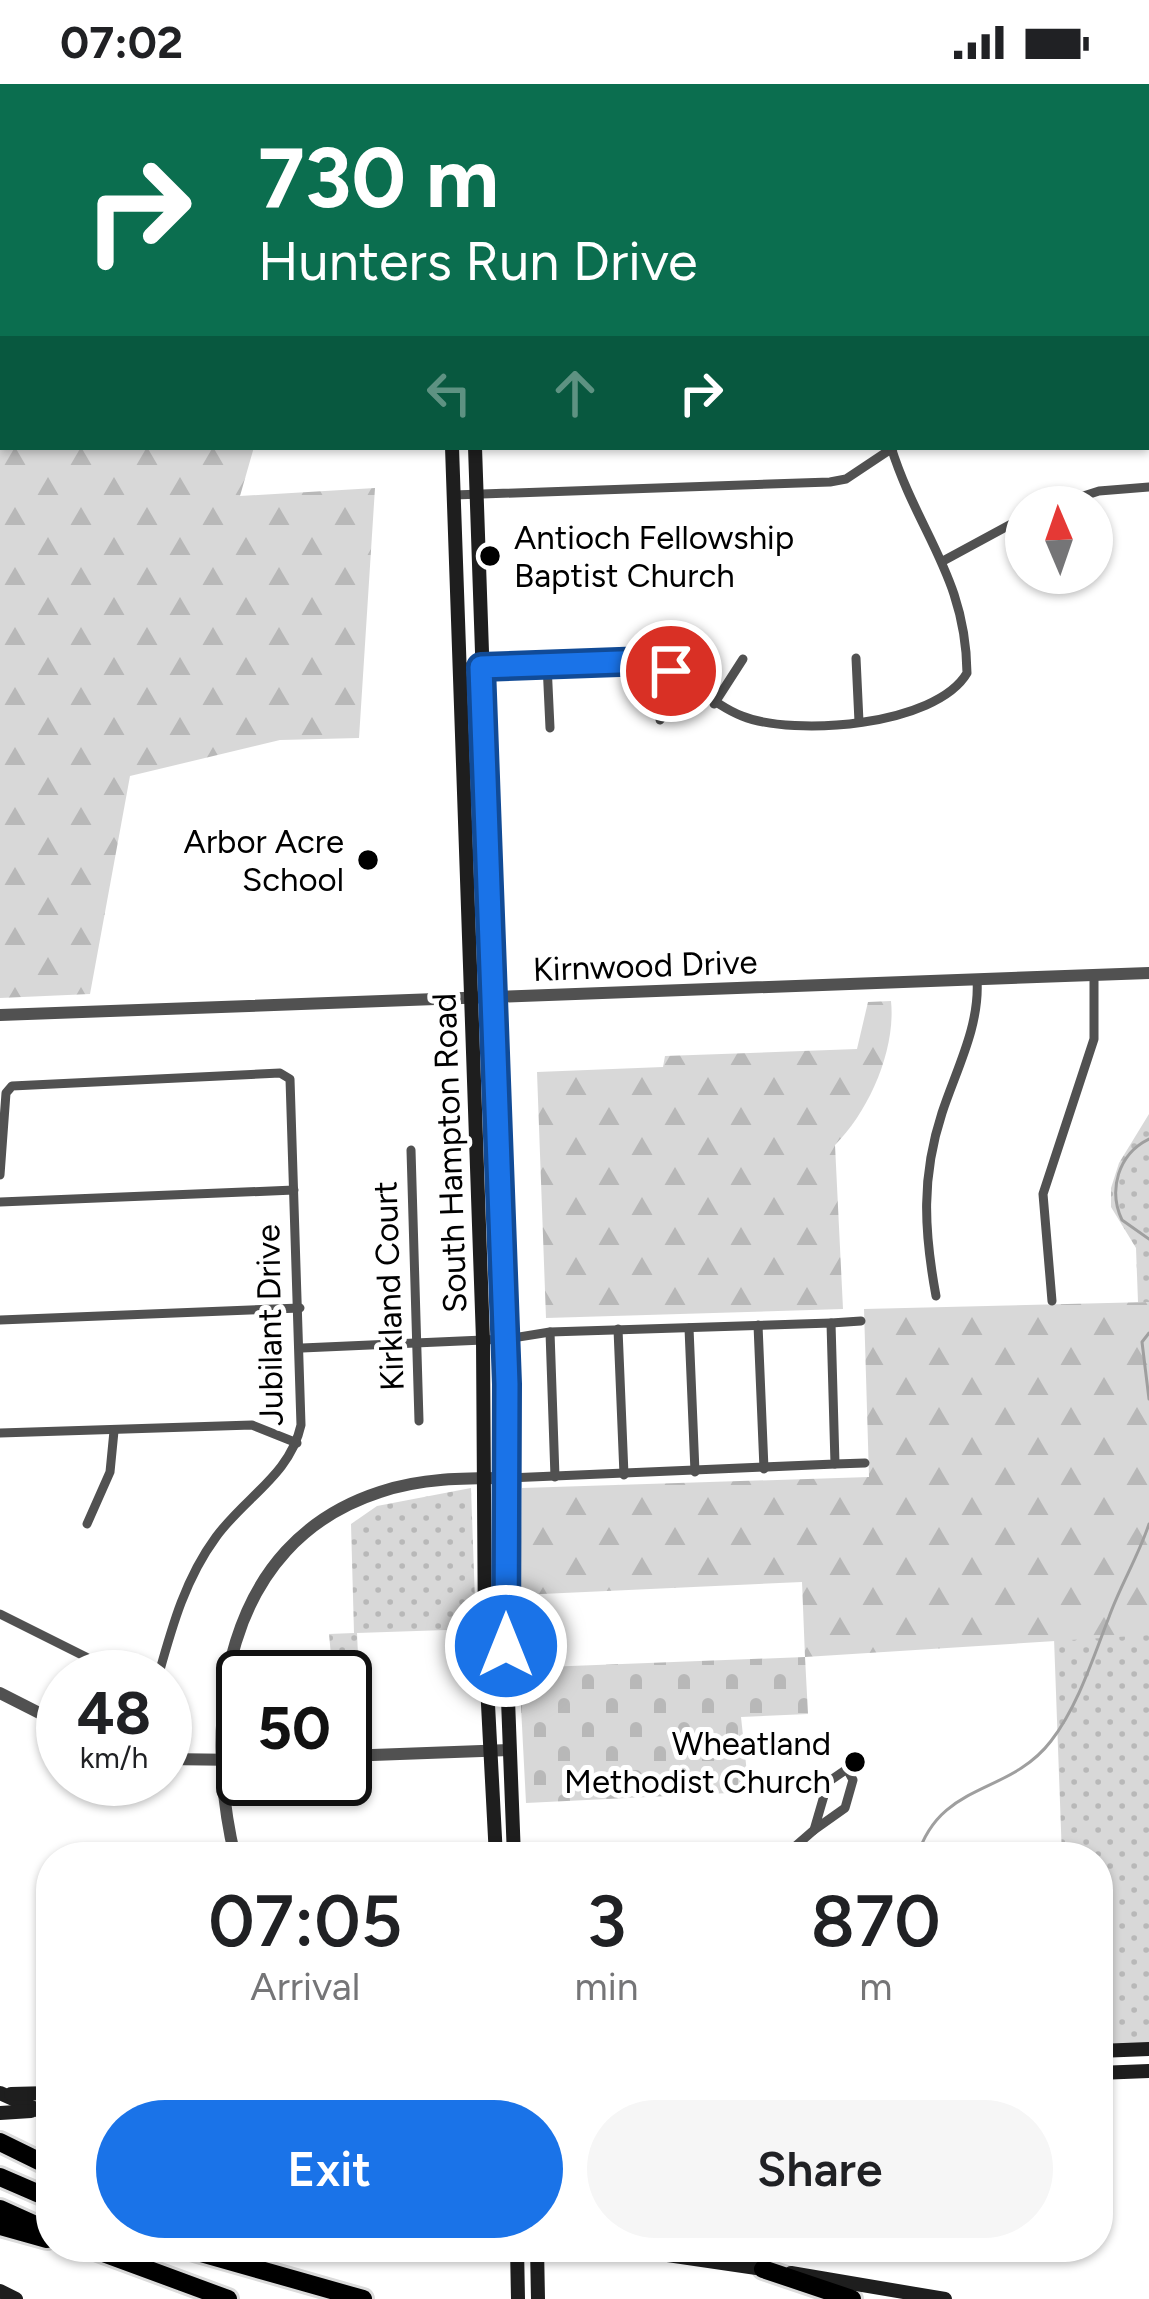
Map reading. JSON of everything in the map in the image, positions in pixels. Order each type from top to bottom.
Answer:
[{"type":"highway","points":[[0,2142],[36,2160]]},
{"type":"highway","points":[[0,2177],[36,2193]]},
{"type":"highway","points":[[0,2209],[36,2228]]},
{"type":"highway","points":[[0,2226],[36,2233]]},
{"type":"highway","points":[[128,2262],[228,2299]]},
{"type":"highway","points":[[223,2262],[363,2299]]},
{"type":"highway","points":[[763,2269],[852,2299]]},
{"type":"main road","name":"South Hampton Road","points":[[452,450],[464,668],[483,1340],[485,1647],[495,1842]]},
{"type":"main road","name":"South Hampton Road","points":[[475,450],[506,1340],[506,1646],[513,1842]]},
{"type":"main road","points":[[485,1647],[506,1646]]},
{"type":"main road","points":[[1113,2050],[1149,2049]]},
{"type":"main road","points":[[1113,2072],[1149,2071]]},
{"type":"main road","points":[[1,2094],[36,2093]]},
{"type":"main road","points":[[1,2094],[36,2108]]},
{"type":"main road","points":[[0,2113],[36,2112]]},
{"type":"main road","points":[[517,2262],[518,2299]]},
{"type":"main road","points":[[537,2262],[538,2299]]},
{"type":"main road","points":[[715,2262],[945,2299]]},
{"type":"main road","points":[[0,2291],[16,2299]]},
{"type":"street","points":[[454,495],[830,482],[846,478],[889,450]]},
{"type":"street","points":[[464,668],[647,661],[714,704],[772,724],[882,720],[946,692],[966,678],[956,592],[944,560],[914,512],[893,450]]},
{"type":"street","points":[[1113,490],[1149,487]]},
{"type":"street","points":[[944,560],[1005,527]]},
{"type":"street","points":[[856,658],[859,722]]},
{"type":"street","points":[[714,704],[743,659]]},
{"type":"street","points":[[548,664],[550,728]]},
{"type":"street","points":[[660,720],[686,683]]},
{"type":"street","name":"Kirnwood Drive","points":[[0,1015],[1149,973]]},
{"type":"street","points":[[1052,1301],[1042,1195],[1094,1039],[1094,975]]},
{"type":"street","points":[[936,1296],[925,1227],[925,1177],[976,1014],[977,980]]},
{"type":"street","name":"Jubilant Drive","points":[[0,1175],[6,1093],[12,1086],[285,1075],[291,1083],[303,1418],[297,1443],[283,1468],[238,1510],[198,1564],[168,1650]]},
{"type":"street","name":"Kirkland Court","points":[[411,1150],[419,1421]]},
{"type":"street","points":[[0,1202],[294,1190]]},
{"type":"street","points":[[0,1320],[300,1308]]},
{"type":"street","points":[[302,1348],[506,1340],[550,1332],[861,1322]]},
{"type":"street","points":[[830,1323],[835,1465]]},
{"type":"street","points":[[758,1324],[764,1469]]},
{"type":"street","points":[[688,1328],[694,1472]]},
{"type":"street","points":[[618,1329],[624,1475]]},
{"type":"street","points":[[550,1332],[554,1477]]},
{"type":"street","points":[[0,1433],[252,1425],[297,1443]]},
{"type":"street","points":[[87,1524],[110,1472],[114,1431]]},
{"type":"street","points":[[232,1650],[253,1598],[284,1557],[314,1529],[374,1493],[407,1484],[485,1478],[866,1463]]},
{"type":"street","points":[[0,1614],[72,1650]]},
{"type":"street","points":[[0,1693],[36,1711]]},
{"type":"street","points":[[372,1755],[509,1750]]},
{"type":"street","points":[[800,1842],[848,1803],[853,1780],[847,1768],[828,1782],[814,1830]]},
{"type":"street","points":[[228,1806],[233,1842]]},
{"type":"green space","points":[[0,450],[253,450],[240,496],[375,488],[359,738],[280,740],[130,776],[90,994],[0,998]]},
{"type":"green space","points":[[891,1001],[889,1039],[878,1079],[859,1115],[835,1145],[843,1309],[546,1318],[537,1072],[663,1067],[665,1056],[857,1049],[868,1002]]},
{"type":"green space","points":[[1149,1114],[1149,1302],[1138,1302],[1136,1248],[1111,1207],[1111,1188],[1119,1163]]},
{"type":"green space","points":[[1149,1302],[1149,1635],[805,1657],[802,1582],[520,1595],[522,1488],[869,1477],[864,1309]]},
{"type":"green space","points":[[471,1488],[476,1629],[357,1633],[358,1650],[330,1650],[329,1634],[354,1633],[351,1524],[377,1506]]},
{"type":"green space","points":[[1149,1634],[1149,2054],[1113,2055],[1113,1842],[1061,1842],[1054,1638]]},
{"type":"green space","points":[[805,1657],[808,1714],[741,1717],[749,1792],[526,1803],[519,1668]]},
{"type":"waterway","points":[[1149,1139],[1123,1163],[1116,1185],[1122,1220],[1149,1239]]},
{"type":"waterway","points":[[1149,1333],[1142,1342],[1149,1399]]},
{"type":"waterway","points":[[924,1842],[958,1801],[1016,1772],[1061,1727],[1149,1524]]},
{"type":"place","name":"Antioch Fellowship Baptist Church","points":[[490,556]]},
{"type":"place","name":"Arbor Acre School","points":[[368,860]]},
{"type":"place","name":"Wheatland Methodist Church","points":[[855,1762]]},
{"type":"route","points":[[506,1646],[507,1384],[481,667],[647,661],[671,671]]}]
